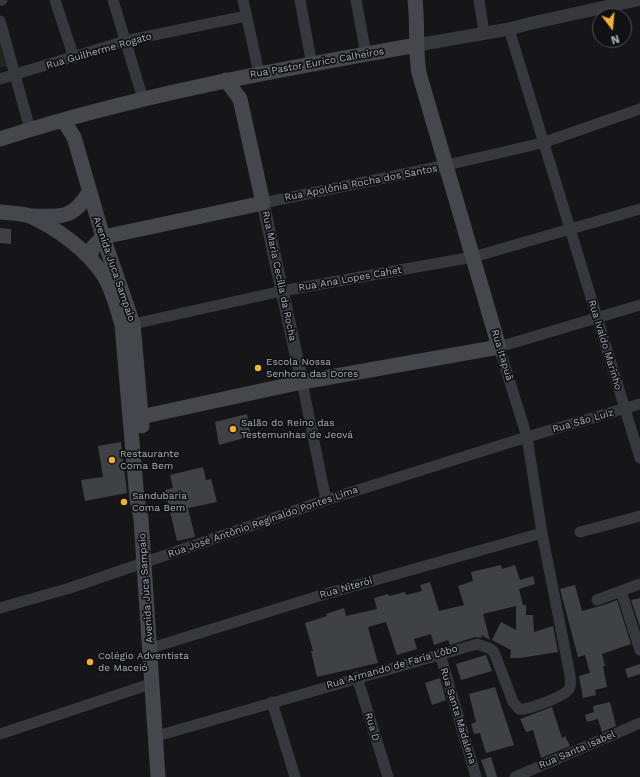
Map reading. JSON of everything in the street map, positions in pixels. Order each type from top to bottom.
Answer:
[{"type":"main road","name":"Rua Itapuã","points":[[415,0],[419,73],[499,347]]},
{"type":"main road","name":"Rua Pastor Euríco Calheiros","points":[[0,139],[30,129],[143,99],[226,80],[417,45]]},
{"type":"main road","points":[[240,99],[240,86],[252,75]]},
{"type":"main road","name":"Rua Maria Cecília da Rocha","points":[[226,80],[240,99],[262,203]]},
{"type":"main road","points":[[74,137],[78,116]]},
{"type":"main road","name":"Avenida Juca Sampaio","points":[[63,120],[74,137],[103,237],[133,324],[137,499],[141,519],[143,563],[151,648],[157,736],[158,777]]},
{"type":"main road","points":[[29,216],[56,216],[68,214],[82,205],[89,192]]},
{"type":"main road","name":"Rua Apolônia Rocha dos Santos","points":[[103,237],[262,203]]},
{"type":"main road","name":"Avenida Juca Sampaio","points":[[0,212],[29,216],[58,232],[90,257],[104,277],[114,298],[122,325],[136,418]]},
{"type":"main road","points":[[90,257],[93,247],[103,237]]},
{"type":"main road","points":[[136,418],[302,382],[499,347]]},
{"type":"street","points":[[55,0],[74,58]]},
{"type":"street","points":[[113,0],[143,99]]},
{"type":"street","points":[[243,0],[252,75]]},
{"type":"street","points":[[300,0],[312,64]]},
{"type":"street","points":[[356,0],[366,54]]},
{"type":"street","points":[[479,0],[484,32]]},
{"type":"street","name":"Rua Pastor Euríco Calheiros","points":[[417,45],[484,32],[509,29],[598,4],[637,0]]},
{"type":"street","name":"Rua Guilherme Rogato","points":[[0,79],[74,58],[125,41],[246,16]]},
{"type":"street","points":[[0,21],[30,129]]},
{"type":"street","name":"Rua Ivaldo Marinho","points":[[509,29],[542,143],[640,458]]},
{"type":"street","name":"Rua Apolônia Rocha dos Santos","points":[[262,203],[447,165],[542,143],[640,109]]},
{"type":"street","name":"Rua Maria Cecília da Rocha","points":[[262,203],[302,382],[326,500]]},
{"type":"street","points":[[472,257],[569,231],[640,209]]},
{"type":"street","name":"Rua Ana Lopes Cahet","points":[[133,324],[282,291],[472,257]]},
{"type":"street","points":[[499,347],[640,305]]},
{"type":"street","name":"Rua Itapuã","points":[[499,347],[527,437],[542,533],[569,670]]},
{"type":"street","name":"Rua São Luiz","points":[[527,437],[640,404]]},
{"type":"street","name":"Rua José Antônio Reginaldo Pontes Lima","points":[[0,608],[70,588],[326,500],[527,437]]},
{"type":"street","points":[[580,532],[640,516]]},
{"type":"street","name":"Rua Niterói","points":[[151,648],[322,595],[542,533]]},
{"type":"street","points":[[597,600],[640,584]]},
{"type":"street","points":[[621,591],[640,650]]},
{"type":"street","name":"Rua Armando de Faria Lôbo","points":[[157,736],[357,677],[478,644],[489,648],[498,660],[513,702],[521,710],[531,708],[567,691],[570,686],[569,670]]},
{"type":"street","name":"Rua Santa Madalena","points":[[440,654],[476,777]]},
{"type":"street","name":"Rua D","points":[[357,677],[388,777]]},
{"type":"street","points":[[0,734],[153,683]]},
{"type":"street","points":[[272,702],[294,777]]},
{"type":"street","name":"Rua Santa Isabel","points":[[515,777],[640,723]]},
{"type":"shaded area","points":[[0,29],[10,65],[0,68]]},
{"type":"building","points":[[0,228],[11,229],[11,244],[0,243]]},
{"type":"building","name":"Salão do Reino das Testemunhas de Jeová","points":[[247,414],[251,436],[219,445],[215,422]]},
{"type":"building","name":"Restaurante Coma Bem","points":[[121,442],[127,493],[85,501],[81,480],[103,477],[98,446]]},
{"type":"building","points":[[203,467],[206,480],[211,479],[217,502],[188,508],[195,537],[177,541],[165,490],[173,488],[170,475]]},
{"type":"building","points":[[501,565],[502,569],[515,565],[520,580],[533,576],[535,584],[519,589],[523,605],[526,605],[526,615],[533,615],[534,632],[553,626],[558,652],[520,658],[510,658],[511,650],[492,640],[501,622],[516,630],[516,606],[483,614],[490,640],[481,635],[482,638],[475,637],[450,645],[448,640],[434,645],[431,634],[414,639],[417,649],[397,655],[386,622],[368,627],[378,663],[317,677],[311,651],[313,651],[305,623],[327,616],[326,614],[344,608],[346,616],[377,609],[374,598],[388,594],[389,596],[405,592],[406,595],[422,591],[420,585],[430,582],[439,611],[464,605],[458,586],[473,581],[471,572]]},
{"type":"building","points":[[575,585],[582,611],[617,600],[631,644],[602,654],[607,687],[595,690],[596,695],[583,698],[579,676],[590,673],[585,655],[578,657],[560,589]]},
{"type":"building","points":[[640,598],[640,627],[631,600]]},
{"type":"building","points":[[486,655],[492,671],[461,680],[456,664]]},
{"type":"building","points":[[640,664],[640,674],[628,678],[625,669]]},
{"type":"building","points":[[440,678],[446,700],[432,705],[425,683]]},
{"type":"building","points":[[495,687],[514,745],[486,753],[480,733],[474,734],[471,724],[476,722],[469,694]]},
{"type":"building","points":[[610,702],[616,726],[602,732],[598,719],[587,722],[585,715],[594,712],[593,706]]},
{"type":"building","points":[[552,707],[562,738],[565,736],[570,746],[541,758],[533,730],[526,732],[520,719]]},
{"type":"building","points":[[491,757],[497,777],[487,777],[481,760]]},
{"type":"place","name":"Escola Nossa Senhora das Dores","points":[[258,368]]},
{"type":"place","name":"Salão do Reino das Testemunhas de Jeová","points":[[233,429]]},
{"type":"place","name":"Restaurante Coma Bem","points":[[112,460]]},
{"type":"place","name":"Sandubaria Coma Bem","points":[[124,502]]},
{"type":"place","name":"Colégio Adventista de Maceió","points":[[90,662]]}]
